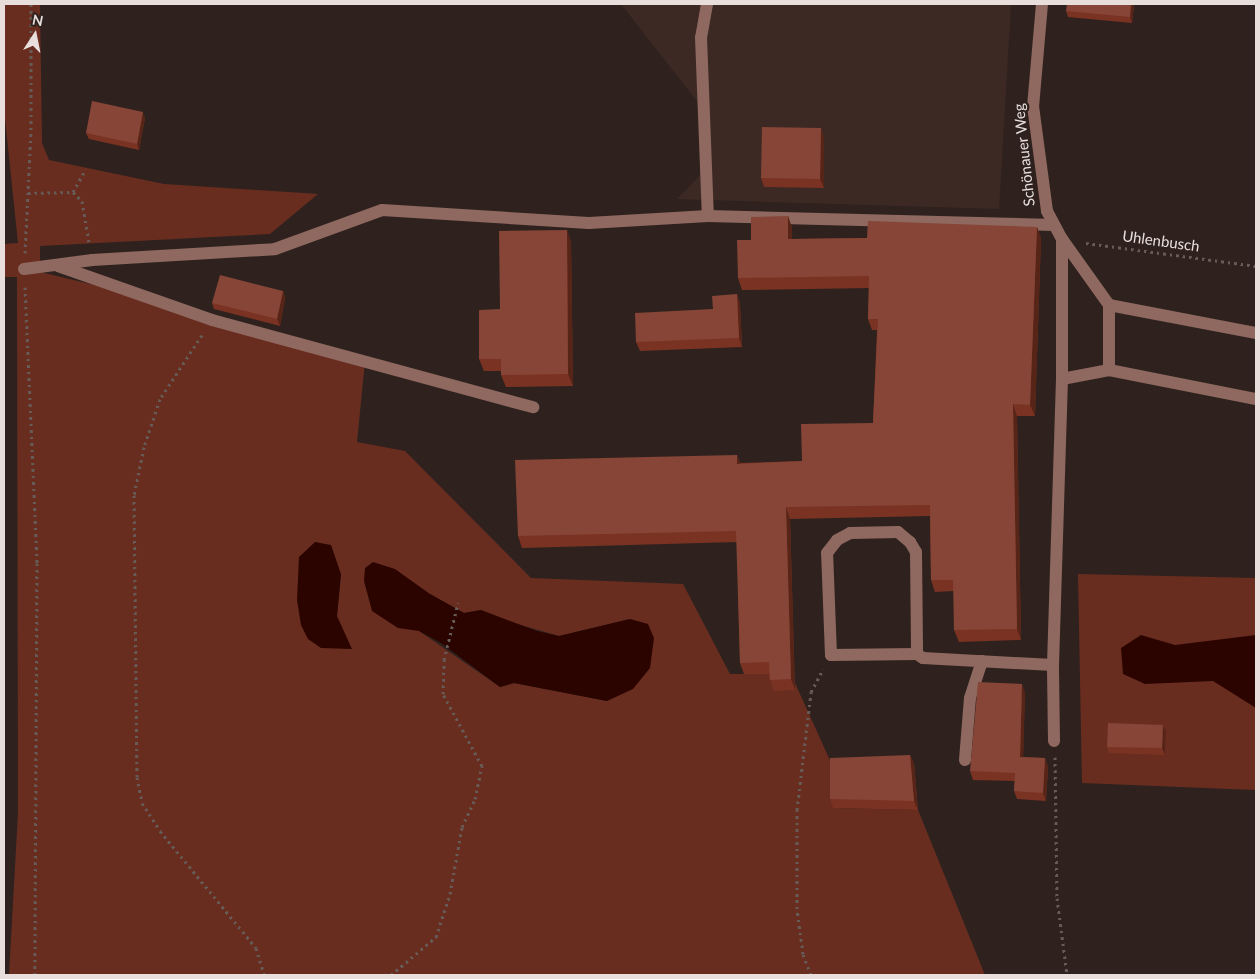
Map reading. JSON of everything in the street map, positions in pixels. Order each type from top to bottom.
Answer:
[{"type":"street","points":[[707,4],[701,37],[708,216]]},
{"type":"street","name":"Schönauer Weg","points":[[1042,4],[1033,106],[1047,211],[1062,239],[1110,305]]},
{"type":"street","points":[[24,269],[92,260],[275,248],[382,210],[589,223],[708,216],[1054,225]]},
{"type":"street","points":[[1054,741],[1053,665],[1062,379],[1062,239]]},
{"type":"street","points":[[55,265],[212,320],[533,407]]},
{"type":"street","points":[[1109,370],[1110,305],[1256,333]]},
{"type":"street","points":[[1062,379],[1109,370],[1256,398]]},
{"type":"street","points":[[917,654],[916,552],[910,542],[898,532],[850,533],[837,540],[827,553],[831,655],[917,654],[923,658],[1053,665]]},
{"type":"street","points":[[965,760],[970,698],[982,660]]},
{"type":"path","points":[[31,4],[28,193],[24,269],[37,563],[35,975]]},
{"type":"path","points":[[73,192],[86,169]]},
{"type":"path","points":[[28,193],[73,192],[82,201],[92,260]]},
{"type":"path","name":"Uhlenbusch","points":[[1062,239],[1256,266]]},
{"type":"path","points":[[212,320],[160,399],[144,447],[134,495],[137,777],[142,803],[160,831],[256,948],[264,975]]},
{"type":"path","points":[[392,975],[436,937],[450,894],[462,827],[476,799],[482,766],[443,694],[444,660],[458,603]]},
{"type":"path","points":[[811,975],[803,954],[797,909],[797,810],[810,692],[831,655]]},
{"type":"path","points":[[1054,741],[1057,898],[1066,975]]},
{"type":"shaded area","points":[[4,4],[40,4],[42,143],[49,160],[164,184],[318,194],[270,234],[40,246],[40,272],[153,299],[365,361],[357,442],[405,451],[531,578],[683,584],[730,674],[773,674],[794,690],[795,683],[833,767],[833,808],[918,810],[985,975],[9,975],[18,813],[17,277],[4,277],[4,244],[18,243],[4,109]],"holes":[[[341,574],[337,616],[301,625]],[[430,594],[464,613],[481,610],[507,621],[559,636],[630,619],[607,701],[514,683],[500,687],[419,631]]]},
{"type":"shaded area","points":[[621,4],[1011,4],[999,209],[677,199],[706,169],[704,110]]},
{"type":"shaded area","points":[[315,542],[331,545],[341,574],[337,616],[352,649],[321,648],[308,639],[301,625],[297,600],[299,557]]},
{"type":"shaded area","points":[[373,562],[395,569],[430,594],[464,613],[481,610],[537,631],[559,636],[630,619],[648,624],[654,638],[650,668],[633,689],[607,701],[514,683],[500,687],[441,643],[419,631],[398,628],[372,611],[364,581],[365,568]]},
{"type":"shaded area","points":[[1078,574],[1256,578],[1256,790],[1082,783]]},
{"type":"shaded area","points":[[1141,635],[1175,645],[1256,635],[1256,708],[1213,681],[1145,684],[1123,674],[1121,648]]},
{"type":"building","points":[[1067,4],[1131,4],[1130,17],[1066,11]]},
{"type":"building","points":[[92,101],[143,112],[137,144],[86,133]]},
{"type":"building","points":[[762,127],[821,128],[820,179],[761,178]]},
{"type":"building","points":[[788,216],[788,239],[867,238],[868,221],[1037,227],[1030,405],[1013,404],[1017,629],[954,630],[953,580],[931,580],[930,505],[786,507],[791,679],[770,680],[769,662],[740,663],[736,531],[518,536],[515,460],[737,455],[737,464],[802,461],[801,424],[873,423],[878,319],[868,319],[869,276],[738,278],[737,240],[751,240],[751,217]]},
{"type":"building","points":[[567,230],[568,374],[501,375],[501,359],[479,359],[479,310],[500,309],[499,231]]},
{"type":"building","points":[[220,275],[283,291],[277,319],[212,303]]},
{"type":"building","points":[[737,294],[739,338],[636,342],[635,313],[713,309],[712,296]]},
{"type":"building","points":[[978,682],[1022,684],[1020,757],[1045,758],[1043,793],[1014,791],[1015,773],[970,771]]},
{"type":"building","points":[[1108,723],[1163,725],[1162,748],[1107,747]]},
{"type":"building","points":[[910,755],[914,801],[830,799],[830,758]]}]
